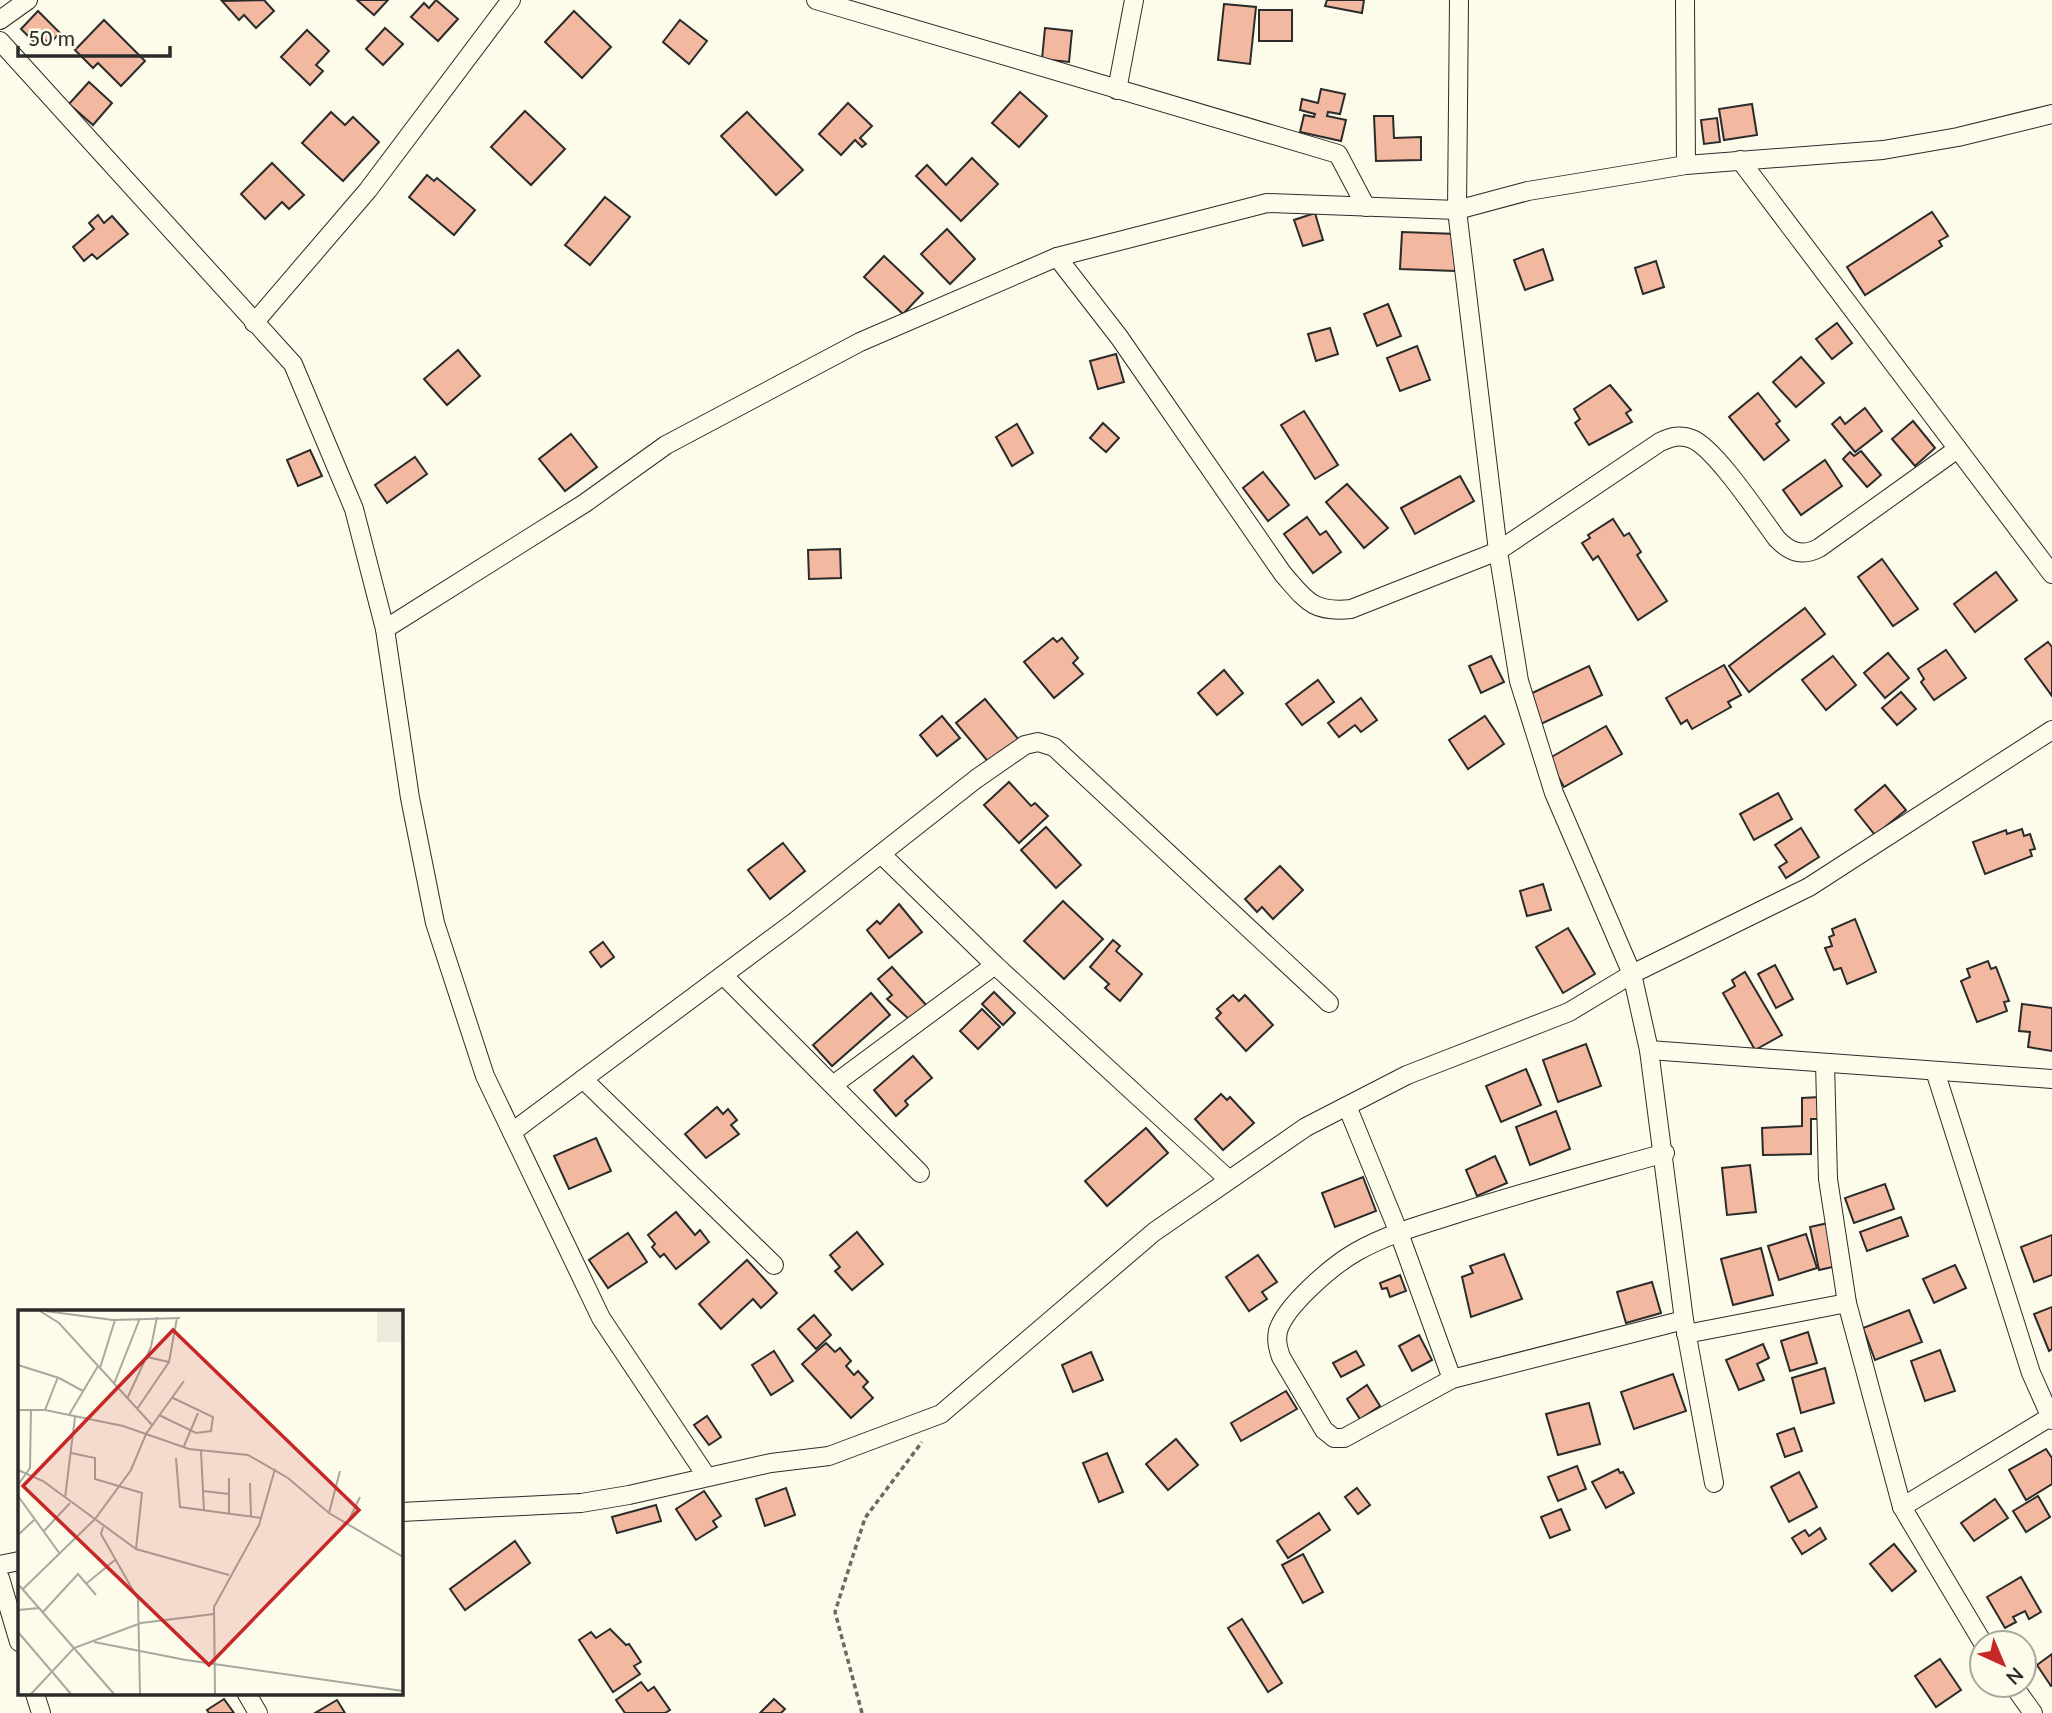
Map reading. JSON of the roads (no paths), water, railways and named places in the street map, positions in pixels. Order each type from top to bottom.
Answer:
[{"type":"street","points":[[0,20],[28,0]]},
{"type":"street","points":[[254,323],[368,190],[511,0]]},
{"type":"street","points":[[816,0],[1338,154],[1366,206]]},
{"type":"street","points":[[1117,90],[1134,0]]},
{"type":"street","points":[[1459,0],[1457,210],[1498,551],[1519,681],[1554,793],[1632,974],[1650,1051],[1685,1327],[1714,1483]]},
{"type":"street","points":[[1685,0],[1686,165]]},
{"type":"street","points":[[0,41],[293,364],[354,509],[385,629],[410,798],[435,923],[485,1076],[601,1318],[707,1478]]},
{"type":"street","points":[[385,629],[584,503],[666,445],[860,342],[1057,257],[1267,204],[1457,210],[1528,191],[1686,165],[1882,150],[1958,137],[2052,114]]},
{"type":"street","points":[[1740,160],[2052,574]]},
{"type":"street","points":[[1057,257],[1119,337],[1283,573],[1318,609],[1350,609],[1498,551],[1660,442],[1675,436],[1689,437],[1708,450],[1777,538],[1787,549],[1797,553],[1810,553],[1819,548],[1956,450]]},
{"type":"street","points":[[402,1512],[581,1503],[771,1464],[829,1456],[941,1414],[1154,1232],[1306,1127],[1407,1075],[1569,1012],[1632,974],[1809,887],[2052,730]]},
{"type":"street","points":[[512,1132],[723,975],[976,779],[1025,745],[1038,742],[1054,747],[1329,1003]]},
{"type":"street","points":[[881,854],[995,965],[1228,1179]]},
{"type":"street","points":[[833,1086],[995,965]]},
{"type":"street","points":[[723,975],[920,1173]]},
{"type":"street","points":[[1650,1051],[2052,1079]]},
{"type":"street","points":[[1825,1063],[1828,1179],[1847,1303],[1902,1507],[1975,1629]]},
{"type":"street","points":[[1902,1507],[2051,1418],[2031,1373],[1935,1071]]},
{"type":"street","points":[[583,1079],[774,1265]]},
{"type":"street","points":[[1347,1106],[1399,1233],[1451,1379]]},
{"type":"street","points":[[1665,1153],[1541,1187],[1399,1233],[1355,1253],[1321,1278],[1279,1329],[1277,1344],[1281,1357],[1324,1430],[1334,1438],[1344,1438],[1451,1379],[1685,1327],[1847,1303]]},
{"type":"street","points":[[0,1565],[18,1561]]},
{"type":"street","points":[[0,1578],[18,1639]]},
{"type":"street","points":[[36,1696],[41,1713]]},
{"type":"street","points":[[248,1696],[258,1713]]}]
